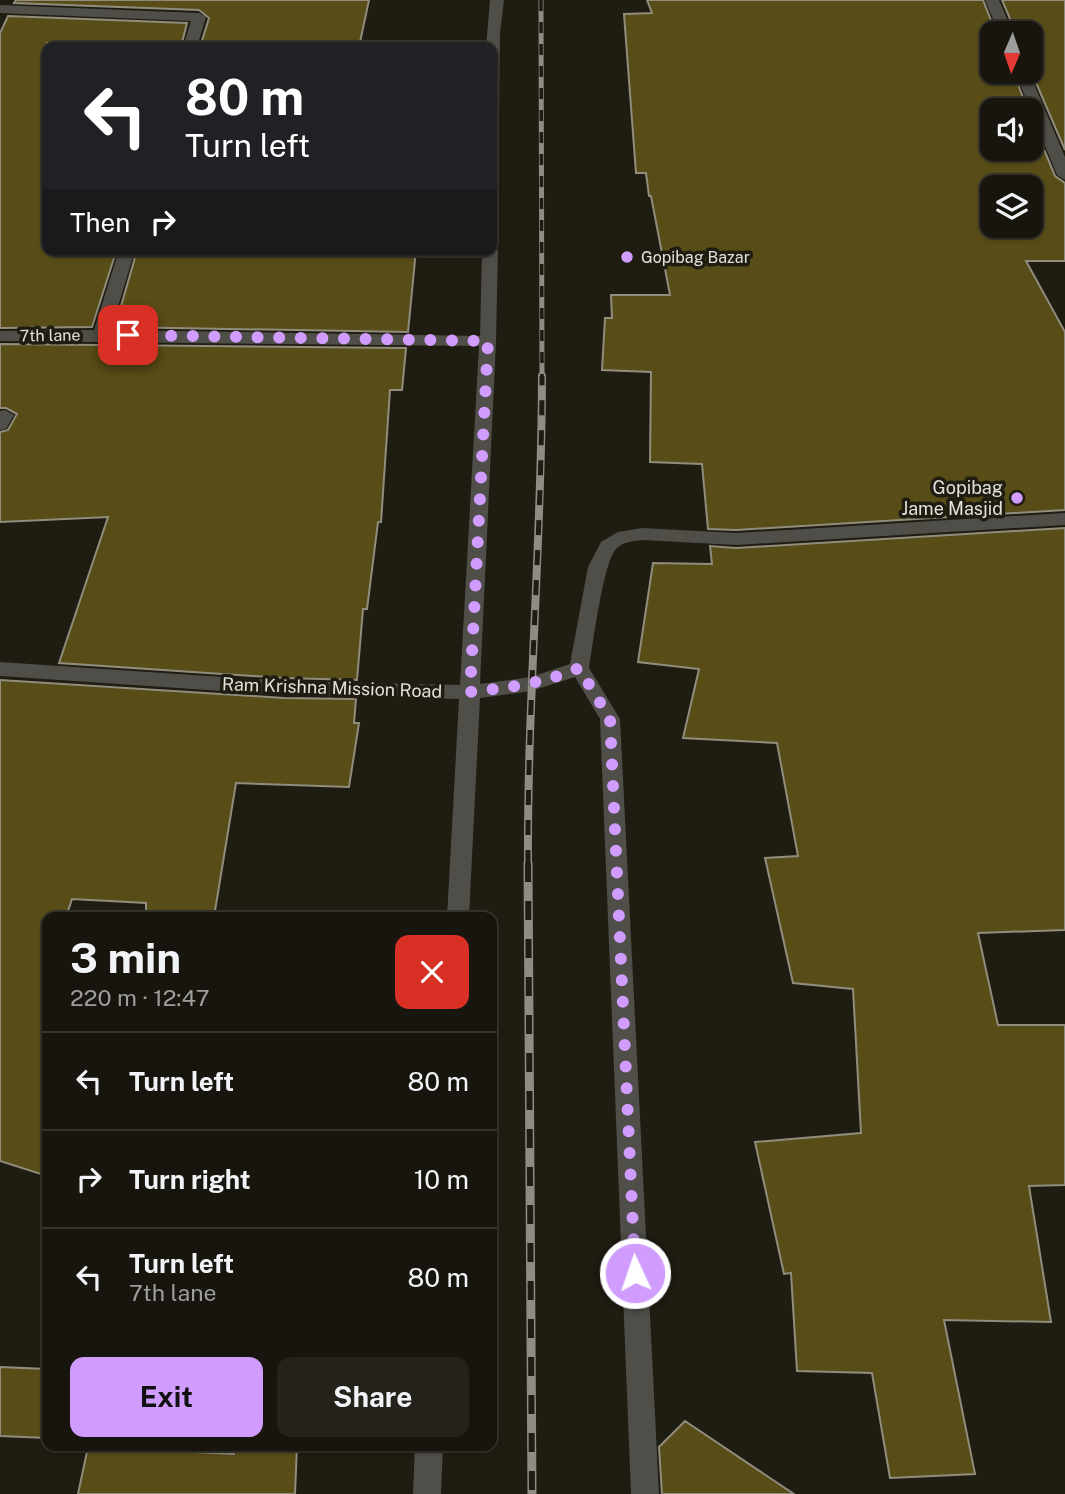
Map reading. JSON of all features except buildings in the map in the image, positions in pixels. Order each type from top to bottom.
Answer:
[{"type":"street","points":[[493,42],[497,0]]},
{"type":"street","points":[[992,0],[1001,21]]},
{"type":"street","points":[[0,9],[199,17],[192,42]]},
{"type":"street","points":[[1027,84],[1065,175]]},
{"type":"street","name":"7th lane","points":[[101,335],[125,256]]},
{"type":"street","points":[[457,912],[488,341],[490,256]]},
{"type":"street","name":"7th lane","points":[[0,336],[488,341]]},
{"type":"street","points":[[645,1494],[610,719],[579,668],[598,568],[608,546],[625,536],[642,534],[736,539],[1065,519]]},
{"type":"street","name":"Ram Krishna Mission Road","points":[[0,669],[306,690],[470,692],[566,674],[579,668]]},
{"type":"street","points":[[427,1494],[429,1451]]},
{"type":"railway","points":[[541,0],[542,376]]},
{"type":"railway","points":[[528,863],[542,376]]},
{"type":"railway","points":[[528,863],[532,1494]]},
{"type":"place","name":"Gopibag Bazar","points":[[627,257]]},
{"type":"place","name":"Gopibag Jame Masjid","points":[[1017,498]]},
{"type":"route","points":[[128,335],[488,341],[470,692],[566,674],[579,668],[610,719],[635,1273]]}]
